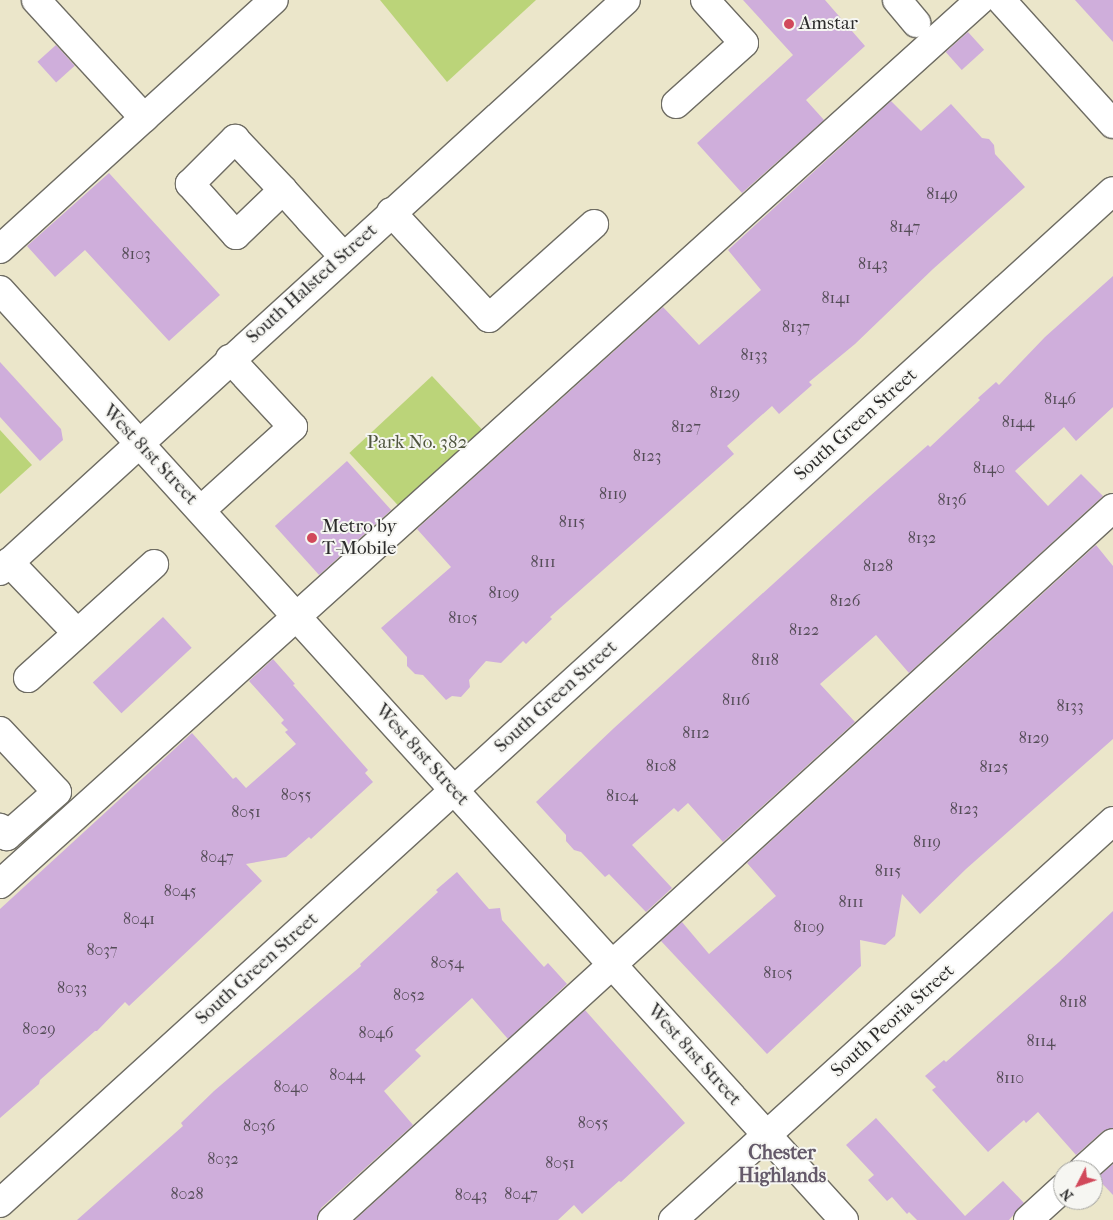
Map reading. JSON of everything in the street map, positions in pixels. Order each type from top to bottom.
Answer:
[{"type":"street","points":[[36,0],[144,118]]},
{"type":"street","points":[[0,249],[274,0]]},
{"type":"street","name":"South Halsted Street","points":[[5,566],[391,212],[626,0]]},
{"type":"street","points":[[897,0],[916,23]]},
{"type":"street","points":[[0,884],[980,0]]},
{"type":"street","points":[[1001,0],[1113,124]]},
{"type":"street","points":[[676,104],[744,43],[715,3]]},
{"type":"street","points":[[283,190],[343,256]]},
{"type":"street","name":"South Green Street","points":[[0,1203],[1113,191]]},
{"type":"street","points":[[391,212],[489,318],[594,224]]},
{"type":"street","name":"West 81st Street","points":[[0,290],[844,1220]]},
{"type":"street","points":[[201,510],[292,426],[230,359]]},
{"type":"street","points":[[332,1220],[1113,508]]},
{"type":"street","points":[[28,678],[154,564]]},
{"type":"street","points":[[5,566],[77,633]]},
{"type":"street","points":[[0,731],[57,792],[7,836],[0,828]]},
{"type":"street","points":[[44,803],[65,825]]},
{"type":"street","name":"South Peoria Street","points":[[674,1220],[1113,821]]},
{"type":"street","points":[[1094,1160],[1113,1143]]},
{"type":"street","points":[[1028,1220],[1053,1197]]},
{"type":"green space","points":[[380,0],[536,0],[447,82]]},
{"type":"green space","name":"Park No. 382","points":[[432,376],[484,432],[401,509],[349,453]]},
{"type":"green space","points":[[0,430],[32,465],[0,494]]},
{"type":"building","points":[[743,0],[825,0],[865,46],[806,100],[824,120],[742,193],[697,143],[793,55]]},
{"type":"building","points":[[1075,0],[1113,0],[1113,42]]},
{"type":"building","points":[[968,32],[984,50],[962,70],[946,52]]},
{"type":"building","points":[[56,45],[75,66],[56,83],[37,62]]},
{"type":"building","points":[[891,101],[921,131],[951,104],[982,138],[989,139],[994,145],[995,154],[1025,187],[933,269],[855,344],[809,382],[812,385],[779,414],[772,406],[727,446],[734,454],[550,617],[552,619],[526,644],[523,641],[501,663],[486,661],[469,680],[470,687],[461,697],[452,696],[446,700],[423,675],[415,674],[407,666],[407,657],[381,628],[451,567],[417,529],[663,307],[699,345],[761,290],[728,250]]},
{"type":"building","points":[[109,173],[220,295],[169,341],[85,250],[55,277],[27,246]]},
{"type":"building","points":[[1113,276],[1113,407],[1076,441],[1064,427],[1015,471],[1048,506],[1081,474],[1103,496],[909,673],[876,635],[820,684],[855,722],[723,842],[688,803],[678,812],[674,808],[632,845],[672,888],[646,912],[609,874],[605,877],[581,852],[574,850],[566,841],[566,835],[536,802],[614,728],[870,496],[928,445],[930,447],[980,400],[978,398],[996,382],[999,385],[1045,337]]},
{"type":"building","points":[[0,362],[61,429],[63,440],[40,461],[0,417]]},
{"type":"building","points":[[347,461],[391,510],[319,575],[275,526]]},
{"type":"building","points":[[1096,545],[1113,566],[1113,739],[966,869],[920,914],[902,894],[895,936],[885,945],[860,940],[861,966],[767,1054],[661,941],[682,922],[709,954],[776,896],[747,863]]},
{"type":"building","points":[[163,617],[192,648],[121,713],[93,682]]},
{"type":"building","points":[[273,659],[295,684],[293,685],[368,770],[365,773],[373,782],[311,839],[309,837],[286,857],[246,864],[262,881],[129,1006],[125,1002],[97,1031],[40,1080],[39,1084],[0,1118],[0,909],[192,733],[233,779],[236,777],[246,788],[296,744],[285,732],[288,730],[281,723],[284,720],[249,681]]},
{"type":"building","points":[[457,872],[489,909],[500,908],[502,920],[544,967],[548,963],[567,984],[508,1039],[472,998],[415,1050],[421,1056],[384,1091],[413,1125],[321,1208],[317,1220],[77,1220],[183,1126],[181,1123],[214,1091],[361,966],[360,964]]},
{"type":"building","points":[[1113,911],[1113,1128],[1103,1131],[1076,1155],[1038,1112],[1026,1123],[1024,1120],[988,1152],[932,1090],[936,1087],[925,1076],[944,1060],[946,1062],[1059,962]]},
{"type":"building","points":[[585,1010],[685,1123],[621,1182],[619,1181],[582,1214],[574,1205],[558,1220],[355,1220]]},
{"type":"building","points":[[876,1118],[965,1216],[1003,1181],[1024,1203],[1009,1220],[917,1220],[909,1212],[907,1214],[892,1197],[887,1201],[868,1180],[874,1175],[846,1145]]},
{"type":"building","points":[[1113,1164],[1113,1195],[1103,1184],[1103,1173]]},
{"type":"place","name":"Amstar","points":[[789,24]]},
{"type":"place","name":"Metro by T-Mobile","points":[[312,538]]},
{"type":"district","name":"Chester Highlands","points":[[782,1164]]}]
